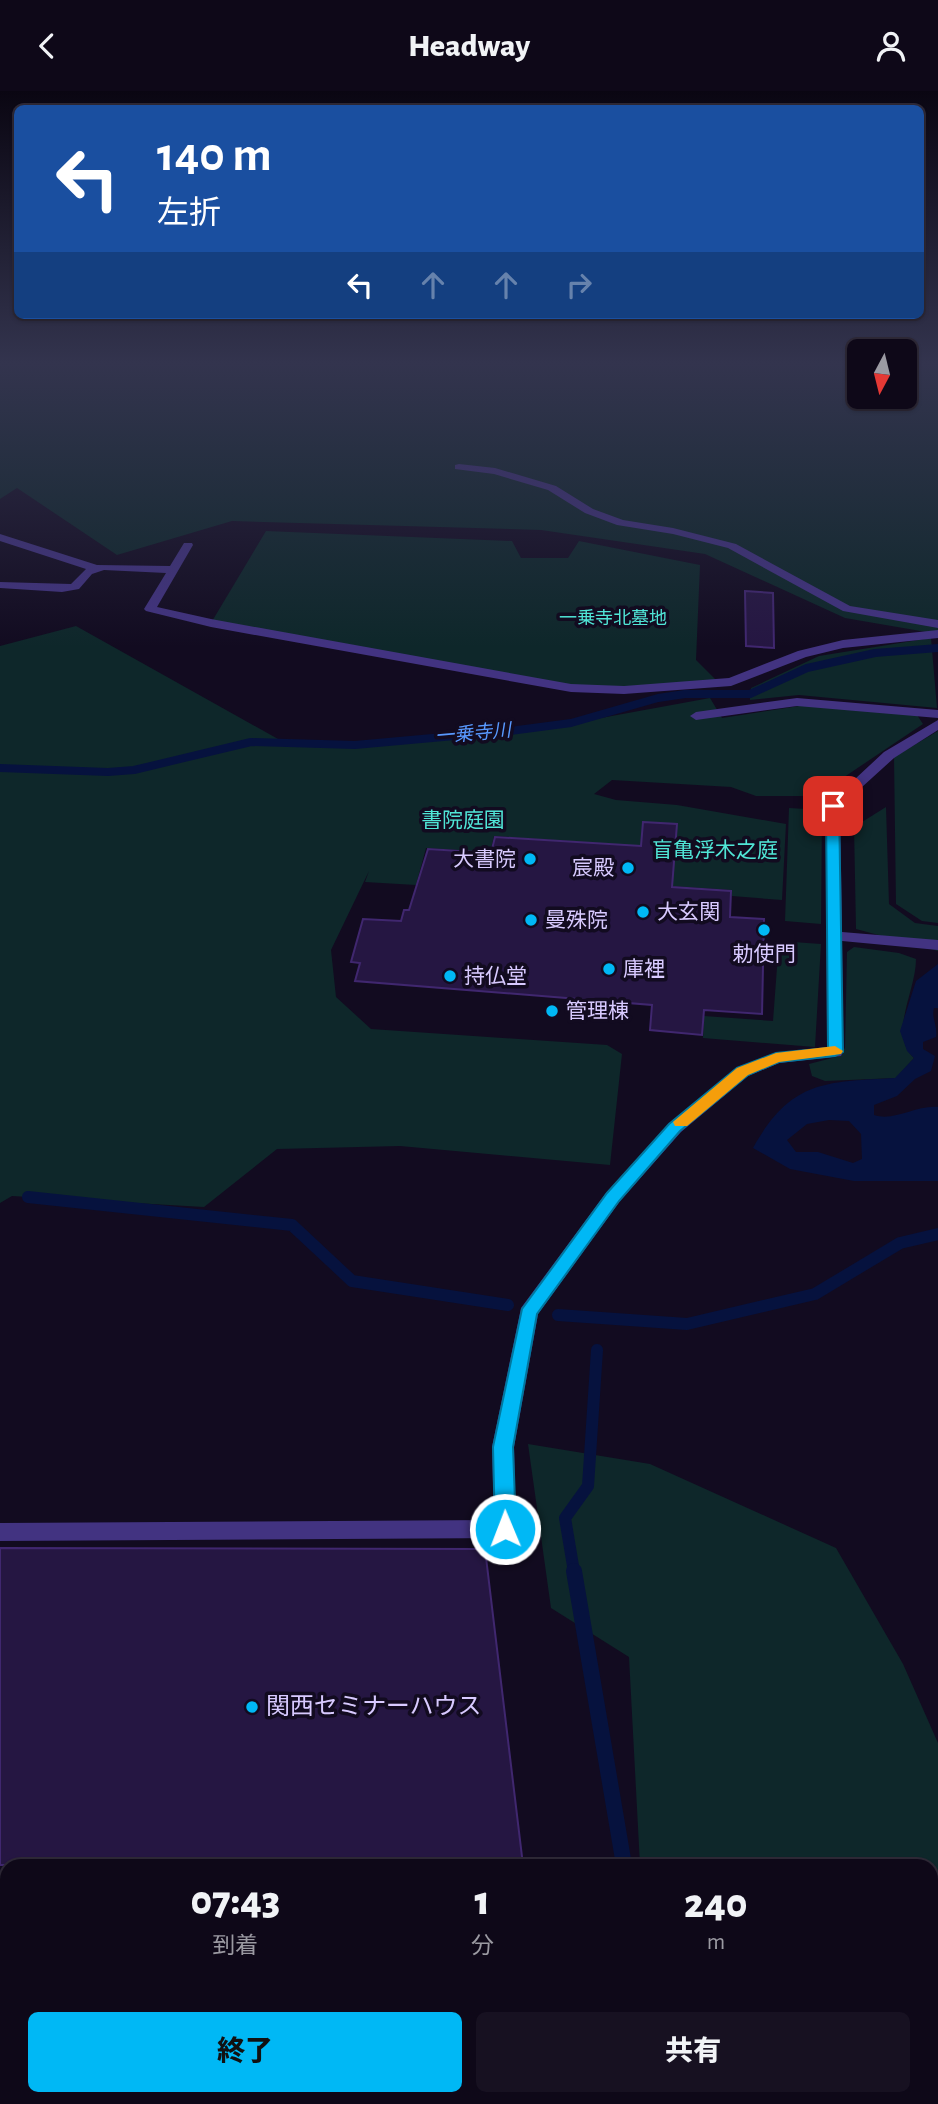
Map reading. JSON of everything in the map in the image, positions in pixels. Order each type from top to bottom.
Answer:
[{"type":"street","points":[[459,467],[495,471],[552,488],[603,518],[673,531],[732,546],[847,609],[938,624]]},
{"type":"street","points":[[0,537],[97,569],[173,570]]},
{"type":"street","points":[[188,545],[150,609],[526,681],[624,690],[719,683],[749,675],[802,654],[843,644],[938,634]]},
{"type":"street","points":[[0,585],[62,589],[75,587],[88,572],[97,569]]},
{"type":"street","points":[[724,708],[749,675]]},
{"type":"street","points":[[696,716],[724,708],[797,702],[938,714]]},
{"type":"street","points":[[0,1532],[505,1529],[503,1447],[528,1313],[613,1197],[675,1128],[742,1072],[776,1058],[835,1052],[833,806],[889,755],[938,724]]},
{"type":"street","points":[[835,936],[938,945]]},
{"type":"green space","points":[[0,459],[938,459],[938,634],[845,618],[705,554],[541,530],[232,521],[117,555],[17,488],[0,499]]},
{"type":"green space","name":"一乗寺北墓地","points":[[266,531],[512,541],[521,558],[568,558],[579,541],[700,565],[696,660],[719,683],[571,688],[211,623]]},
{"type":"green space","points":[[76,626],[278,739],[354,748],[530,731],[710,698],[722,718],[812,704],[917,715],[923,724],[816,796],[756,796],[731,787],[612,780],[594,794],[616,800],[677,805],[786,824],[782,900],[732,896],[732,890],[670,886],[674,848],[494,836],[490,852],[426,848],[416,885],[365,882],[369,871],[331,950],[336,997],[371,1029],[607,1045],[622,1054],[610,1165],[400,1146],[277,1149],[204,1207],[12,1196],[0,1203],[0,646]]},
{"type":"green space","points":[[931,638],[937,708],[799,695],[750,700],[751,688],[819,656]]},
{"type":"green space","points":[[938,731],[938,923],[922,921],[896,904],[894,757]]},
{"type":"green space","points":[[886,807],[889,904],[915,923],[938,926],[938,951],[856,929],[854,827]]},
{"type":"green space","points":[[789,808],[822,810],[821,924],[785,921]]},
{"type":"green space","points":[[779,941],[821,944],[815,1047],[703,1038],[704,1016],[773,1021]]},
{"type":"green space","points":[[854,947],[899,953],[916,959],[903,1024],[903,1037],[914,1058],[896,1078],[825,1081],[812,1076],[809,1064],[836,1057],[845,1048],[847,952]]},
{"type":"green space","points":[[528,1444],[650,1464],[836,1548],[903,1664],[938,1743],[938,1859],[640,1859],[629,1657],[551,1608]]},
{"type":"shaded area","points":[[938,964],[938,1008],[934,1008],[933,1012],[936,1037],[923,1042],[923,1049],[935,1056],[931,1071],[915,1079],[897,1096],[874,1105],[874,1115],[882,1117],[938,1107],[938,1181],[854,1181],[790,1169],[753,1148],[781,1109],[812,1089],[849,1081],[895,1078],[914,1058],[907,1051],[900,1031],[916,981]],"holes":[[[829,1120],[849,1121],[861,1134],[862,1159],[853,1163],[818,1152],[796,1152],[787,1140],[807,1124]]]},
{"type":"building","points":[[745,591],[773,593],[774,648],[746,646]]},
{"type":"building","points":[[643,822],[677,824],[672,887],[731,891],[730,917],[764,919],[762,1014],[704,1010],[702,1035],[650,1030],[652,1005],[355,981],[360,963],[351,962],[363,919],[401,921],[404,910],[409,910],[428,849],[491,853],[495,837],[641,846]]},
{"type":"building","name":"関西セミナーハウス","points":[[0,1548],[485,1549],[522,1859],[0,1859]]},
{"type":"waterway","name":"一乗寺川","points":[[0,768],[108,772],[134,770],[251,742],[355,745],[510,731],[571,723],[658,698],[685,694],[750,694],[807,668],[875,653],[938,648]]},
{"type":"waterway","points":[[28,1197],[292,1225],[352,1281],[508,1305]]},
{"type":"waterway","points":[[558,1315],[687,1324],[815,1294],[900,1243],[938,1234]]},
{"type":"waterway","points":[[574,1572],[565,1518],[588,1486],[597,1350]]},
{"type":"waterway","points":[[574,1571],[623,1859]]},
{"type":"slow traffic","points":[[681,1122],[742,1072],[776,1058],[835,1051]]},
{"type":"place","name":"大書院","points":[[530,859]]},
{"type":"place","name":"宸殿","points":[[628,868]]},
{"type":"place","name":"大玄関","points":[[643,912]]},
{"type":"place","name":"曼殊院","points":[[531,920]]},
{"type":"place","name":"勅使門","points":[[764,930]]},
{"type":"place","name":"庫裡","points":[[609,969]]},
{"type":"place","name":"持仏堂","points":[[450,976]]},
{"type":"place","name":"管理棟","points":[[552,1011]]},
{"type":"place","name":"関西セミナーハウス","points":[[252,1707]]},
{"type":"route","points":[[505,1529],[503,1447],[528,1313],[613,1197],[675,1128],[742,1072],[776,1058],[835,1052],[833,806]]},
{"type":"park label","name":"書院庭園","points":[[463,820]]},
{"type":"park label","name":"盲亀浮木之庭","points":[[715,850]]}]
